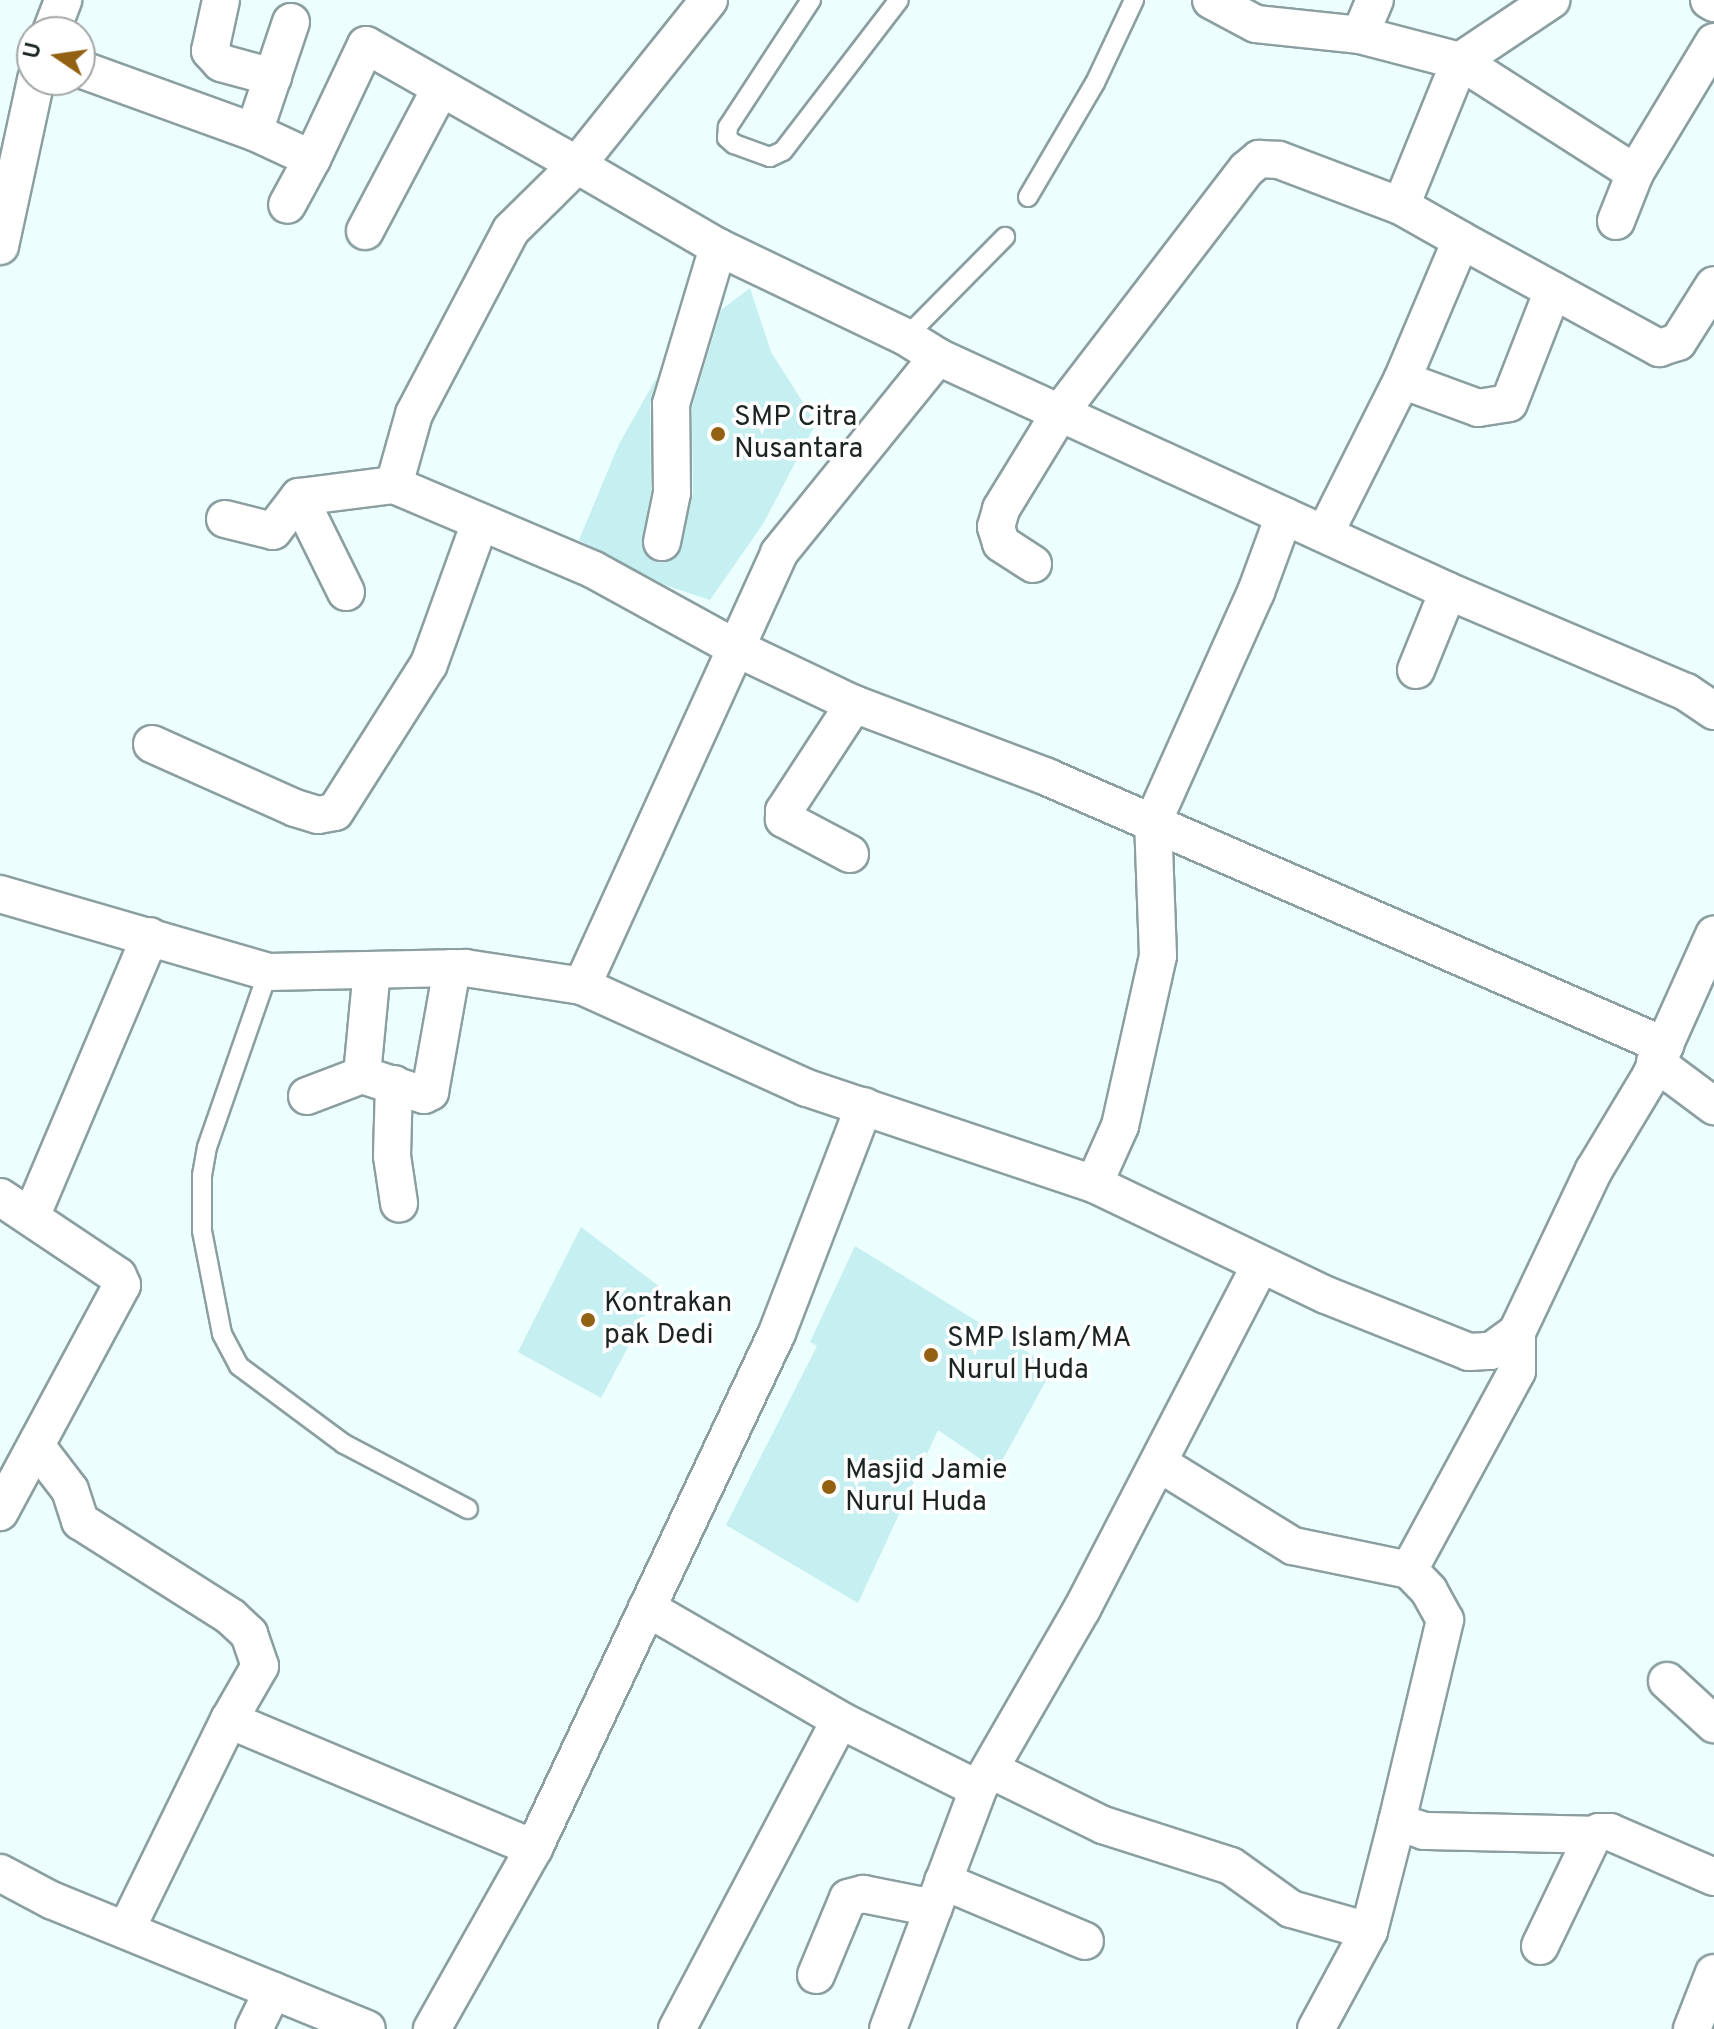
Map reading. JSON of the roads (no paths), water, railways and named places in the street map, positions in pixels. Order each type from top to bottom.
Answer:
[{"type":"street","points":[[221,0],[210,51],[221,63],[273,77]]},
{"type":"street","points":[[394,485],[414,414],[511,230],[577,165],[709,0]]},
{"type":"street","points":[[1211,0],[1256,24],[1360,35],[1460,61],[1635,173]]},
{"type":"street","points":[[1360,35],[1375,0]]},
{"type":"street","points":[[1401,206],[1460,61],[1551,0]]},
{"type":"street","points":[[254,132],[291,22]]},
{"type":"street","points":[[1616,221],[1635,173],[1714,42]]},
{"type":"street","points":[[287,205],[366,45],[439,91],[577,165],[718,247],[906,337],[938,357],[1448,591],[1686,692],[1714,711]]},
{"type":"street","points":[[96,75],[254,132],[312,159]]},
{"type":"street","points":[[365,231],[439,91]]},
{"type":"street","points":[[0,246],[5,207],[32,96]]},
{"type":"street","points":[[1033,564],[1001,543],[996,527],[1001,509],[1061,411],[1259,159],[1279,160],[1401,206],[1659,348],[1678,342],[1714,285]]},
{"type":"street","points":[[1325,533],[1402,380],[1461,240]]},
{"type":"street","points":[[662,542],[672,493],[671,404],[718,247]]},
{"type":"street","points":[[1402,380],[1478,408],[1509,403],[1553,290]]},
{"type":"street","points":[[582,986],[779,553],[938,357]]},
{"type":"street","points":[[225,519],[273,531],[299,497],[394,485],[594,570],[736,648],[854,704],[1153,822],[1660,1054],[1714,1106]]},
{"type":"street","points":[[299,497],[346,592]]},
{"type":"street","points":[[1094,1184],[1120,1126],[1158,956],[1153,822],[1256,592],[1284,516]]},
{"type":"street","points":[[152,744],[295,808],[318,815],[335,812],[429,664],[480,522]]},
{"type":"street","points":[[1416,670],[1448,591]]},
{"type":"street","points":[[850,854],[786,824],[784,811],[854,704]]},
{"type":"street","points":[[0,894],[268,972],[452,968],[582,986],[760,1069],[1094,1184],[1260,1265],[1469,1352],[1491,1351],[1517,1332]]},
{"type":"street","points":[[1409,1570],[1517,1371],[1517,1332],[1594,1170],[1660,1054],[1714,935]]},
{"type":"street","points":[[31,1217],[150,936]]},
{"type":"street","points":[[307,1096],[378,1080],[424,1095],[432,1089],[452,968]]},
{"type":"street","points":[[372,970],[378,1080],[399,1203]]},
{"type":"street","points":[[432,2029],[534,1848],[777,1333],[864,1106]]},
{"type":"street","points":[[0,1197],[118,1276],[122,1285],[0,1512]]},
{"type":"street","points":[[888,2029],[985,1780],[1160,1464],[1260,1265]]},
{"type":"street","points":[[37,1447],[70,1490],[80,1521],[231,1617],[249,1634],[260,1666],[229,1720],[126,1930]]},
{"type":"street","points":[[1160,1464],[1293,1546],[1409,1570],[1429,1591],[1445,1620],[1369,1931],[1316,2029]]},
{"type":"street","points":[[647,1608],[840,1720],[1103,1825],[1231,1866],[1291,1909],[1369,1931]]},
{"type":"street","points":[[1667,1681],[1714,1724]]},
{"type":"street","points":[[229,1720],[534,1848]]},
{"type":"street","points":[[677,2029],[840,1720]]},
{"type":"street","points":[[1397,1822],[1424,1831],[1595,1835],[1610,1832],[1714,1877]]},
{"type":"street","points":[[1540,1946],[1595,1835]]},
{"type":"street","points":[[0,1873],[51,1900],[367,2029]]},
{"type":"street","points":[[816,1975],[848,1898],[863,1894],[939,1894],[1085,1941]]},
{"type":"street","points":[[1692,2029],[1714,1973]]},
{"type":"street","points":[[254,2029],[273,1990]]},
{"type":"lane","points":[[811,0],[728,127],[727,138],[734,144],[770,157],[783,151],[899,0]]},
{"type":"lane","points":[[1028,197],[1095,83],[1134,0]]},
{"type":"lane","points":[[906,337],[1005,237]]},
{"type":"lane","points":[[268,972],[207,1147],[202,1175],[202,1231],[222,1334],[239,1366],[344,1444],[468,1509]]},
{"type":"place","name":"SMP Citra Nusantara","points":[[718,434]]},
{"type":"place","name":"Kontrakan pak Dedi","points":[[588,1320]]},
{"type":"place","name":"SMP Islam/MA Nurul Huda","points":[[931,1355]]},
{"type":"place","name":"Masjid Jamie Nurul Huda","points":[[829,1487]]}]
